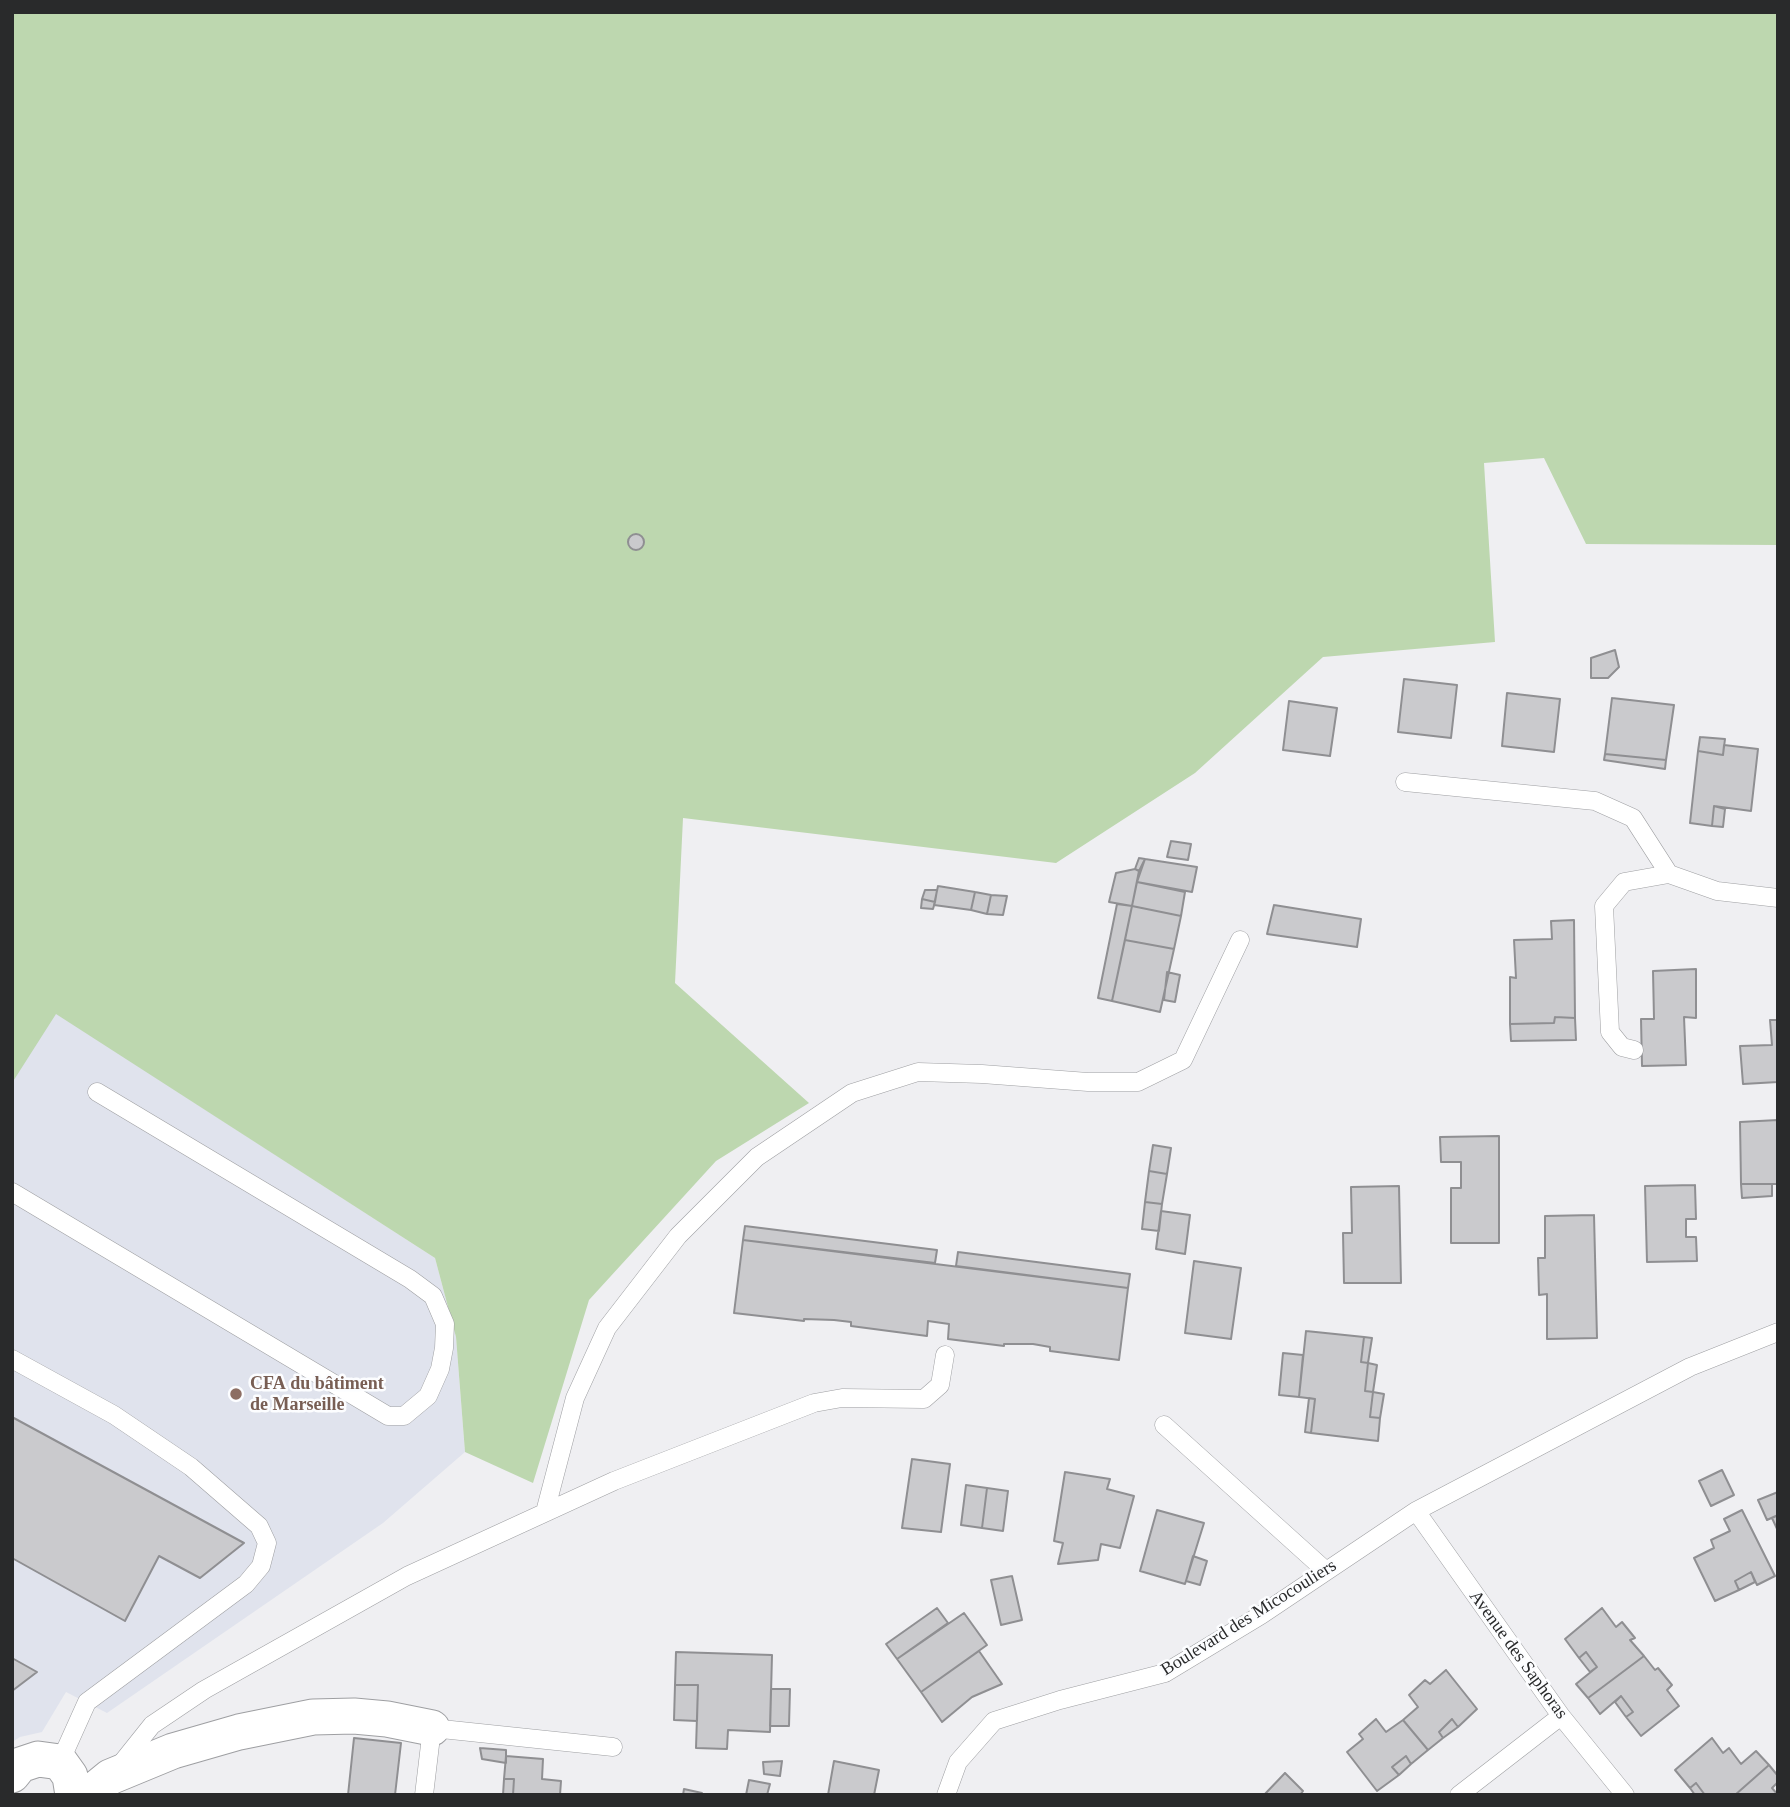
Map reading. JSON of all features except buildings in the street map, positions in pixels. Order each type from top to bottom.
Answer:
[{"type":"street","points":[[99,1786],[173,1751],[239,1732],[313,1717],[354,1716],[387,1719],[432,1728]]},
{"type":"street","points":[[12,1775],[20,1765],[38,1759],[60,1762],[69,1776],[73,1795]]},
{"type":"lane","points":[[1405,782],[1595,801],[1633,818],[1669,874]]},
{"type":"lane","points":[[1634,1051],[1622,1047],[1609,1032],[1604,906],[1623,882],[1669,874],[1717,891],[1778,898]]},
{"type":"lane","points":[[545,1513],[575,1398],[607,1328],[678,1236],[757,1157],[852,1093],[918,1072],[1088,1082],[1138,1082],[1183,1060],[1240,940]]},
{"type":"lane","points":[[12,1192],[388,1416],[404,1416],[428,1396],[440,1369],[444,1348],[445,1324],[433,1296],[410,1279],[97,1092]]},
{"type":"lane","name":"Boulevard des Micocouliers","points":[[946,1795],[958,1762],[994,1721],[1060,1700],[1165,1673],[1261,1615],[1416,1511],[1690,1367],[1778,1332]]},
{"type":"lane","points":[[99,1786],[152,1725],[204,1690],[407,1576],[614,1481],[814,1403],[842,1398],[924,1399],[940,1385],[945,1355]]},
{"type":"lane","points":[[12,1359],[114,1415],[191,1467],[259,1526],[267,1544],[261,1566],[246,1584],[87,1702],[60,1762]]},
{"type":"lane","points":[[1164,1425],[1326,1571]]},
{"type":"lane","name":"Avenue des Saphoras","points":[[1416,1511],[1561,1716],[1625,1795]]},
{"type":"lane","points":[[1459,1795],[1561,1716]]},
{"type":"lane","points":[[424,1795],[432,1728],[613,1747]]},
{"type":"shaded area","name":"CFA du bâtiment de Marseille","points":[[12,933],[56,1013],[435,1258],[456,1337],[465,1452],[383,1523],[107,1713],[66,1692],[42,1732],[20,1737],[12,1742]]},
{"type":"green space","points":[[12,12],[1778,12],[1778,545],[1586,544],[1544,458],[1484,463],[1495,642],[1323,657],[1195,773],[1056,863],[683,818],[675,983],[809,1103],[716,1161],[589,1300],[533,1483],[465,1452],[456,1337],[435,1258],[56,1014],[12,1083]]},
{"type":"place","name":"CFA du bâtiment de Marseille","points":[[236,1394]]}]
